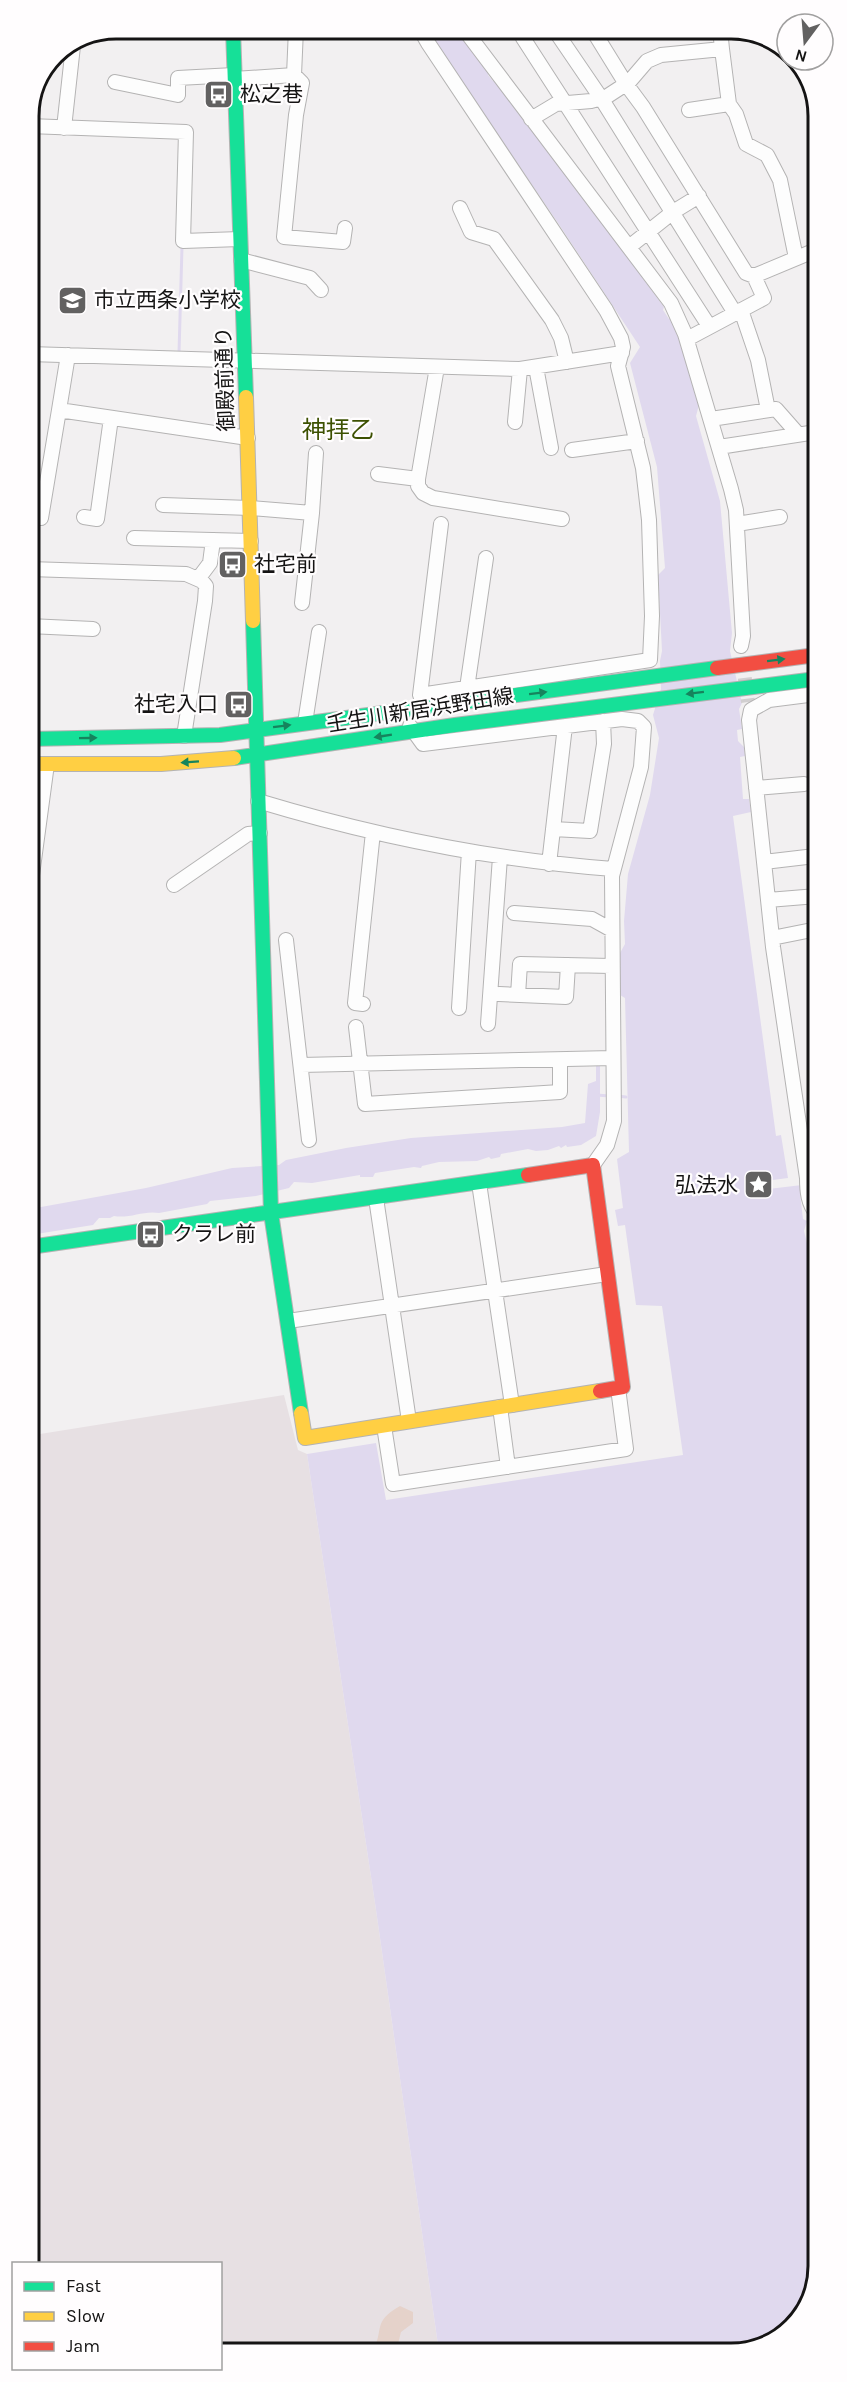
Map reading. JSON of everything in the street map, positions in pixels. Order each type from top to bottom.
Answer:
[{"type":"street","name":"御殿前通り","points":[[232,39],[248,438],[270,1207],[305,1438],[384,1426]]},
{"type":"street","points":[[294,75],[296,39]]},
{"type":"street","points":[[427,39],[615,324],[621,338],[622,353],[618,366],[637,441],[649,520],[652,605],[650,660],[467,688],[450,697],[420,695],[441,524]]},
{"type":"street","points":[[471,39],[671,303],[687,339],[731,489],[737,524],[744,636],[741,646]]},
{"type":"street","points":[[524,39],[709,327]]},
{"type":"street","points":[[561,39],[602,99],[738,312],[758,360],[768,410]]},
{"type":"street","points":[[598,39],[626,84],[644,107],[746,273],[754,276],[808,253]]},
{"type":"street","points":[[721,39],[729,104],[736,114],[746,144],[767,155],[780,180],[796,258]]},
{"type":"street","points":[[531,119],[556,104],[602,99],[626,84],[647,61],[662,55],[722,48]]},
{"type":"street","points":[[64,128],[72,53]]},
{"type":"street","points":[[115,82],[178,95],[178,78],[294,75],[302,83],[296,115],[284,237],[343,242],[345,228]]},
{"type":"street","points":[[689,110],[729,104]]},
{"type":"street","points":[[39,127],[186,132],[183,241],[240,239]]},
{"type":"street","points":[[628,248],[673,212],[699,196]]},
{"type":"street","points":[[460,208],[471,232],[494,239],[541,303],[561,338],[567,362]]},
{"type":"street","points":[[241,260],[310,278],[321,290]]},
{"type":"street","points":[[687,339],[764,298],[754,276]]},
{"type":"street","points":[[39,354],[520,369],[622,353]]},
{"type":"street","points":[[41,518],[68,355]]},
{"type":"street","points":[[437,367],[418,479],[418,486],[423,493],[433,498],[562,519]]},
{"type":"street","points":[[536,367],[550,448]]},
{"type":"street","points":[[515,422],[520,369]]},
{"type":"street","points":[[711,419],[776,409],[798,435]]},
{"type":"street","points":[[59,410],[248,438]]},
{"type":"street","points":[[84,517],[97,519],[111,417]]},
{"type":"street","points":[[719,447],[808,433]]},
{"type":"street","points":[[572,450],[637,441]]},
{"type":"street","points":[[302,603],[312,513],[315,453]]},
{"type":"street","points":[[378,474],[418,479]]},
{"type":"street","points":[[163,505],[312,513]]},
{"type":"street","points":[[737,524],[780,516]]},
{"type":"street","points":[[134,538],[251,542]]},
{"type":"street","points":[[198,579],[210,563],[213,540]]},
{"type":"street","points":[[467,688],[486,558]]},
{"type":"street","points":[[39,568],[186,574],[198,579],[206,586],[184,736]]},
{"type":"street","points":[[39,626],[93,629]]},
{"type":"street","points":[[305,723],[319,632]]},
{"type":"street","name":"壬生川新居浜野田線","points":[[39,739],[220,735],[397,711],[450,697],[658,677],[808,656]]},
{"type":"street","name":"壬生川新居浜野田線","points":[[39,764],[161,764],[257,756],[455,724],[808,680]]},
{"type":"street","points":[[450,697],[455,724]]},
{"type":"street","points":[[808,698],[769,700],[749,708],[772,939],[808,1194]]},
{"type":"street","points":[[397,711],[423,744],[631,718],[644,727],[641,767],[613,869],[610,929],[614,1121],[607,1146],[593,1165],[623,1388],[618,1388],[409,1421],[384,1426],[393,1484],[626,1449],[618,1388]]},
{"type":"street","points":[[553,829],[590,831],[604,744],[603,721]]},
{"type":"street","points":[[549,864],[565,726]]},
{"type":"street","points":[[39,823],[47,764]]},
{"type":"street","points":[[756,788],[804,784]]},
{"type":"street","points":[[258,801],[327,822],[500,857],[613,869]]},
{"type":"street","points":[[363,1004],[356,1003],[373,832]]},
{"type":"street","points":[[174,885],[248,834],[260,833]]},
{"type":"street","points":[[459,1008],[469,851]]},
{"type":"street","points":[[488,1024],[500,857]]},
{"type":"street","points":[[764,862],[808,857]]},
{"type":"street","points":[[768,900],[808,897]]},
{"type":"street","points":[[514,913],[592,919],[610,929]]},
{"type":"street","points":[[772,939],[808,931]]},
{"type":"street","points":[[286,940],[309,1140]]},
{"type":"street","points":[[263,957],[288,957]]},
{"type":"street","points":[[518,995],[520,964],[611,966]]},
{"type":"street","points":[[499,994],[566,997],[568,965]]},
{"type":"street","points":[[356,1027],[365,1104],[560,1092],[560,1060]]},
{"type":"street","points":[[302,1065],[613,1058]]},
{"type":"street","points":[[39,1246],[270,1207],[376,1198],[593,1165]]},
{"type":"street","points":[[479,1183],[495,1291],[506,1406],[508,1467]]},
{"type":"street","points":[[376,1198],[409,1421]]},
{"type":"street","points":[[288,1321],[607,1274]]},
{"type":"shaded area","points":[[432,39],[462,39],[470,49],[474,50],[490,72],[488,75],[493,81],[496,79],[588,206],[592,204],[594,212],[664,307],[663,310],[669,319],[671,318],[678,331],[697,392],[695,394],[699,405],[696,416],[720,501],[732,633],[730,651],[742,703],[739,709],[742,729],[737,730],[738,741],[744,747],[745,756],[740,757],[743,799],[749,799],[751,812],[733,816],[776,1136],[781,1135],[788,1178],[765,1181],[764,1178],[747,1183],[746,1187],[749,1195],[760,1190],[802,1185],[800,1194],[803,1219],[807,1221],[804,1231],[808,1247],[807,2281],[792,2313],[774,2330],[761,2337],[731,2343],[438,2343],[375,1903],[307,1454],[376,1443],[386,1500],[683,1455],[662,1306],[636,1305],[625,1225],[618,1226],[615,1210],[623,1208],[617,1159],[629,1152],[625,998],[620,995],[620,953],[625,944],[624,921],[628,874],[650,795],[659,738],[653,715],[661,689],[662,651],[658,575],[665,568],[657,467],[630,363],[640,347]]},
{"type":"shaded area","points":[[596,1063],[600,1063],[600,1112],[596,1136],[581,1145],[567,1147],[566,1145],[561,1148],[559,1146],[536,1151],[528,1149],[477,1161],[439,1162],[421,1168],[375,1173],[373,1177],[360,1177],[360,1175],[312,1183],[294,1182],[289,1188],[256,1196],[210,1201],[207,1204],[159,1213],[99,1218],[93,1225],[39,1234],[39,1207],[146,1188],[232,1168],[279,1165],[286,1160],[411,1138],[562,1127],[585,1123],[588,1084],[596,1081]]},
{"type":"shaded area","points":[[284,1395],[298,1450],[307,1454],[375,1903],[438,2343],[222,2343],[222,2262],[39,2262],[39,1428],[40,1434]]},
{"type":"shaded area","points":[[400,2306],[413,2312],[413,2323],[401,2332],[398,2343],[377,2343],[382,2322]]},
{"type":"waterway","points":[[179,353],[182,247]]},
{"type":"waterway","points":[[596,1095],[610,1096]]},
{"type":"waterway","points":[[617,1096],[626,1097]]},
{"type":"tunnel","points":[[742,657],[748,702]]},
{"type":"traffic: fast","points":[[233,39],[246,397]]},
{"type":"traffic: fast","points":[[253,621],[271,1213],[301,1413]]},
{"type":"traffic: fast","points":[[39,739],[220,735],[717,668]]},
{"type":"traffic: fast","points":[[234,758],[455,725],[808,680]]},
{"type":"traffic: fast","points":[[39,1246],[528,1175]]},
{"type":"traffic: slow","points":[[246,397],[253,621]]},
{"type":"traffic: slow","points":[[39,764],[161,764],[234,758]]},
{"type":"traffic: slow","points":[[301,1413],[305,1438],[600,1391]]},
{"type":"traffic: jam","points":[[717,668],[808,656]]},
{"type":"traffic: jam","points":[[528,1175],[593,1165],[623,1387],[600,1391]]},
{"type":"place","name":"松之巷","points":[[219,94]]},
{"type":"place","name":"市立西条小学校","points":[[73,300]]},
{"type":"place","name":"社宅前","points":[[233,564]]},
{"type":"place","name":"社宅入口","points":[[239,704]]},
{"type":"place","name":"弘法水","points":[[759,1185]]},
{"type":"place","name":"クラレ前","points":[[151,1234]]},
{"type":"district","name":"神拝乙","points":[[338,430]]}]
